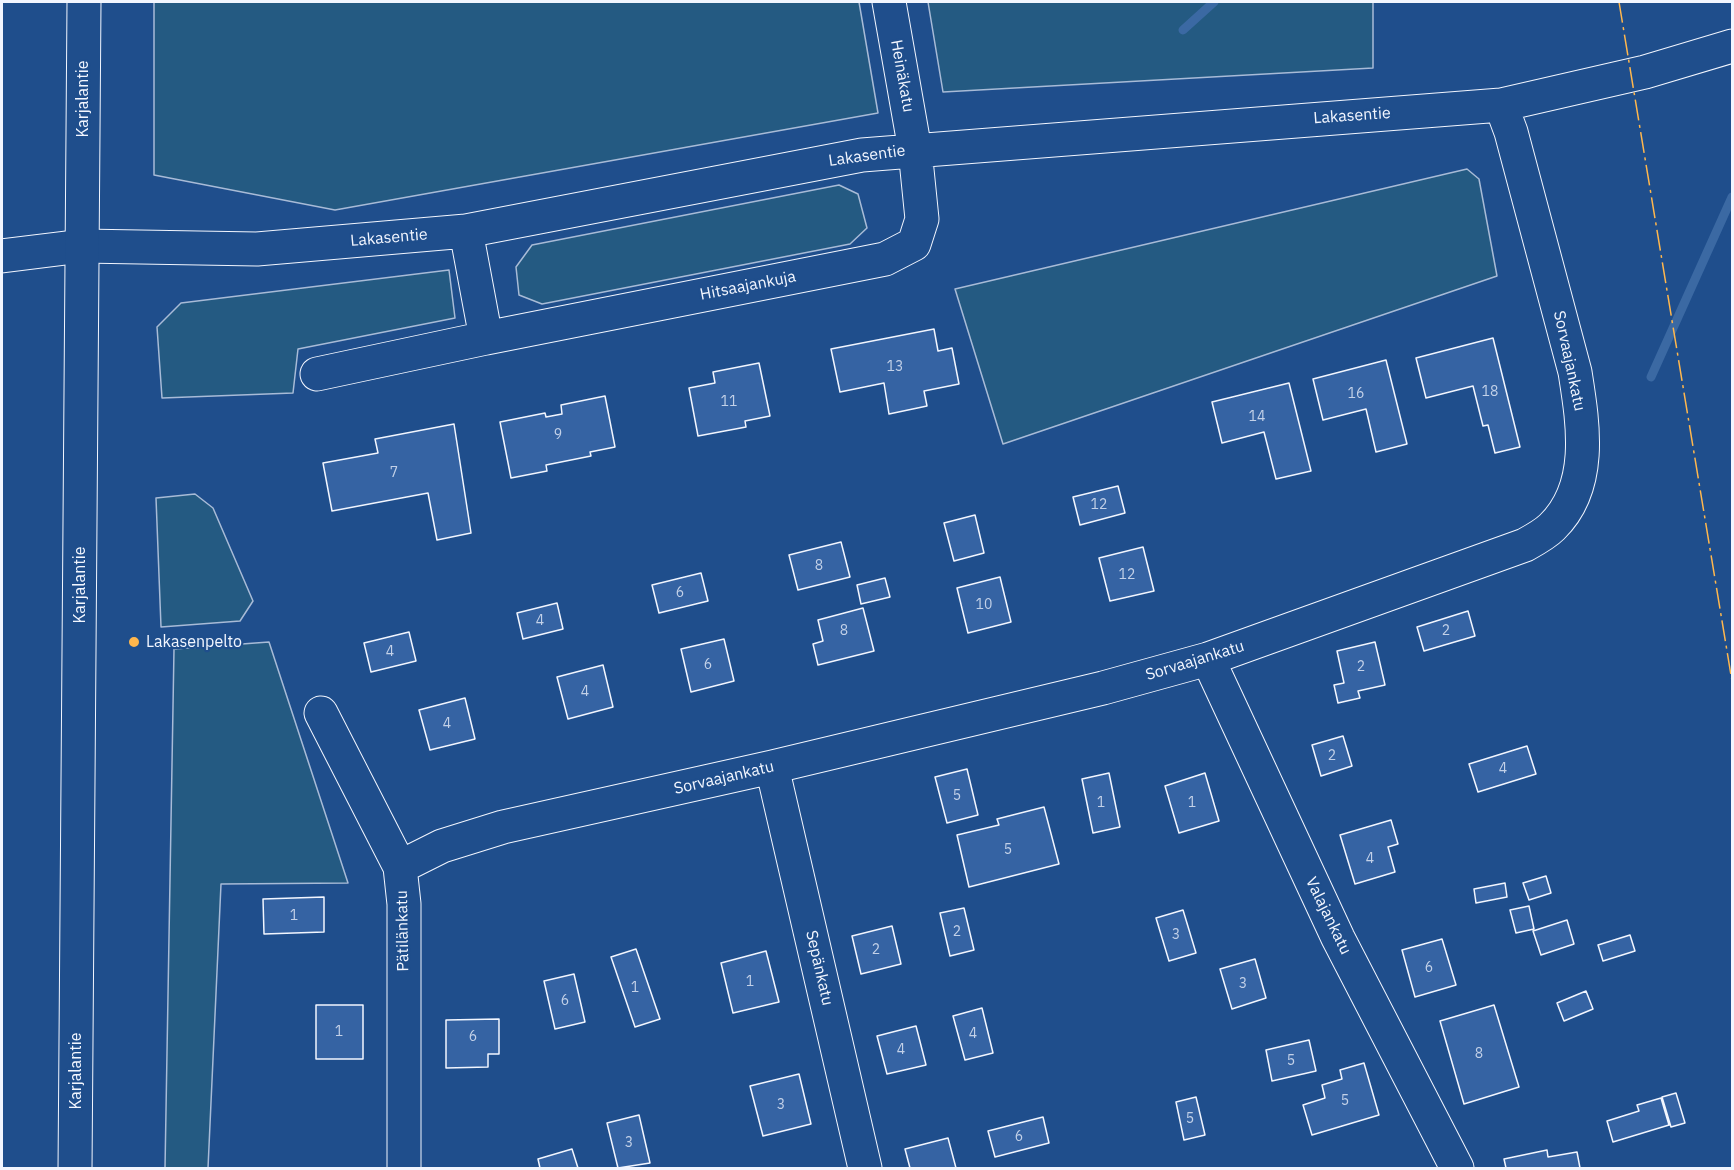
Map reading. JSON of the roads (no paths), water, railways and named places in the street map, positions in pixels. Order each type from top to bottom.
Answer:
[{"type":"street","name":"Karjalantie","points":[[75,1168],[84,2]]},
{"type":"street","name":"Heinäkatu","points":[[889,2],[915,150]]},
{"type":"street","name":"Lakasentie","points":[[2,256],[82,246],[257,249],[466,231],[862,155],[1501,105],[1645,72],[1732,46]]},
{"type":"street","name":"Sorvaajankatu","points":[[400,867],[442,846],[503,827],[772,767],[1103,688],[1208,659],[1526,545],[1553,527],[1570,501],[1584,448],[1575,372],[1501,105]]},
{"type":"street","name":"Hitsaajankuja","points":[[317,374],[885,258],[914,244],[922,219],[915,150]]},
{"type":"street","points":[[466,231],[486,338]]},
{"type":"street","name":"Valajankatu","points":[[1208,659],[1338,938],[1457,1168]]},
{"type":"street","name":"Pätilänkatu","points":[[321,713],[400,867],[404,904],[404,1168]]},
{"type":"street","name":"Sepänkatu","points":[[772,767],[865,1168]]},
{"type":"waterway","points":[[1183,30],[1214,2]]},
{"type":"waterway","points":[[1651,377],[1732,197]]},
{"type":"place","name":"Lakasenpelto","points":[[134,642]]}]
